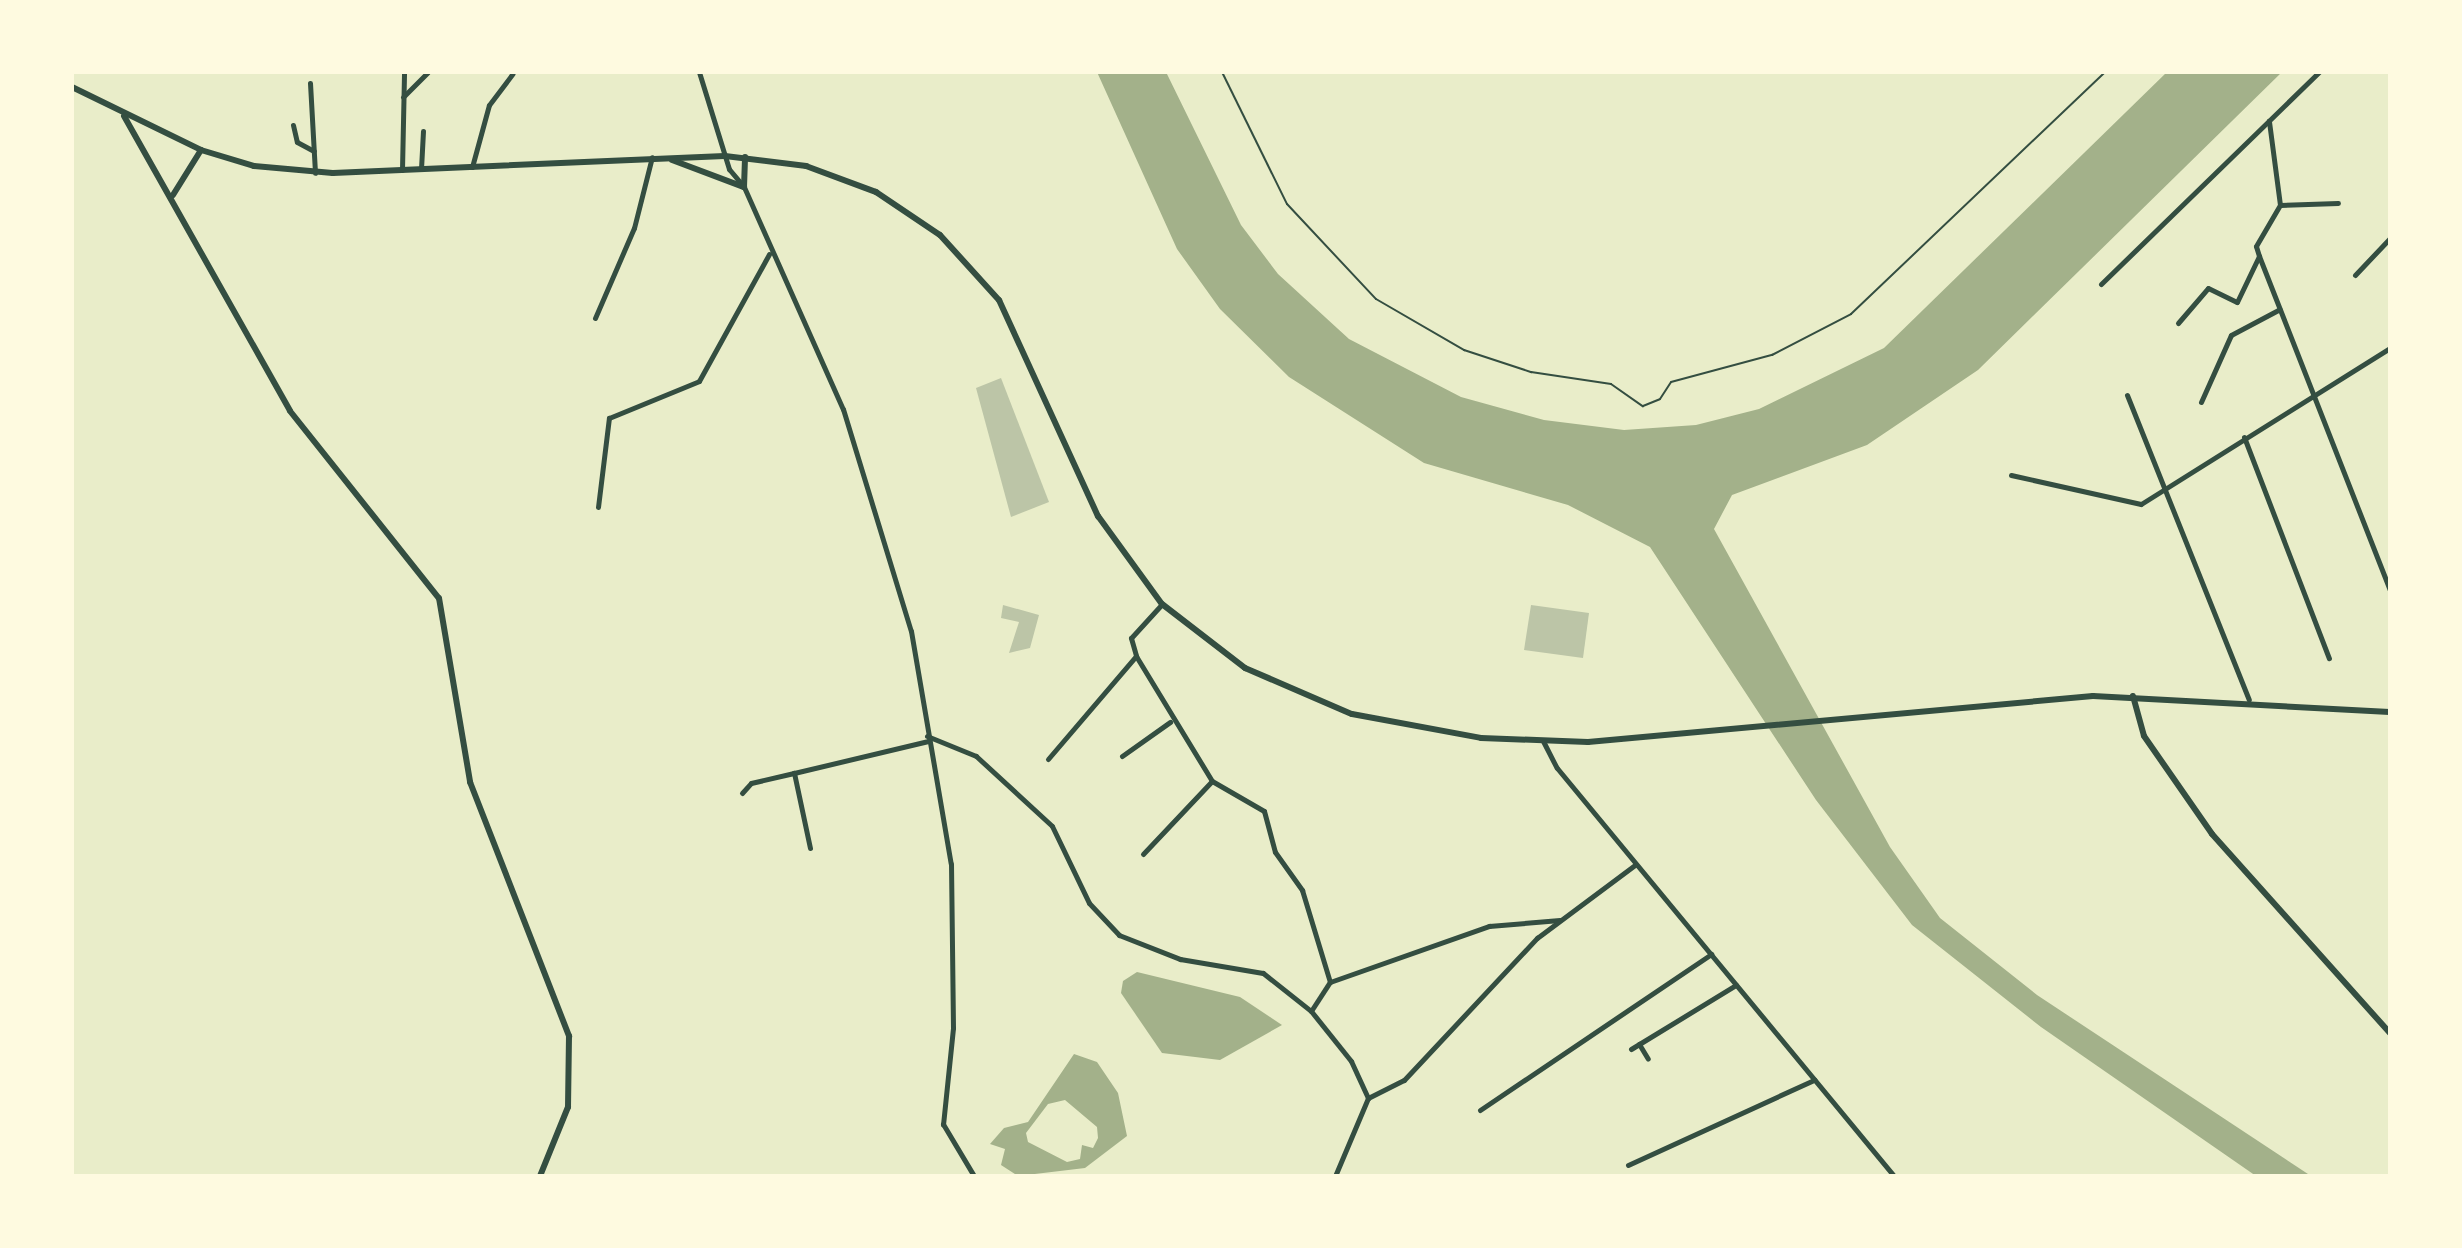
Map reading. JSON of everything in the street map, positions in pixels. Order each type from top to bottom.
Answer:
[{"type":"street","points":[[402,170],[404,72]]},
{"type":"street","points":[[403,97],[428,72]]},
{"type":"street","points":[[699,72],[725,156],[744,187],[769,254],[843,409],[911,631],[953,899],[953,1028],[943,1124],[974,1176]]},
{"type":"street","points":[[2101,284],[2319,72]]},
{"type":"street","points":[[472,167],[489,105],[512,74]]},
{"type":"street","points":[[310,83],[315,173]]},
{"type":"street","points":[[72,87],[201,150],[315,173],[725,156],[806,166],[876,192],[971,264],[1026,349],[1098,516],[1162,604],[1223,655],[1321,704],[1421,729],[1543,741],[1747,730],[1856,714],[2133,696],[2249,700],[2390,712]]},
{"type":"street","points":[[122,113],[173,195],[290,411],[414,560],[443,607],[470,782],[569,1036],[568,1107],[540,1176]]},
{"type":"street","points":[[2269,121],[2280,205],[2256,246],[2390,590]]},
{"type":"street","points":[[293,125],[297,142],[314,151]]},
{"type":"street","points":[[421,169],[423,131]]},
{"type":"street","points":[[173,195],[201,150]]},
{"type":"street","points":[[595,318],[634,228],[652,157]]},
{"type":"street","points":[[660,157],[744,187]]},
{"type":"street","points":[[744,187],[745,157]]},
{"type":"street","points":[[2280,205],[2338,203]]},
{"type":"street","points":[[2355,275],[2390,238]]},
{"type":"street","points":[[598,507],[610,416],[697,383],[769,254]]},
{"type":"street","points":[[2178,323],[2208,288],[2237,302],[2259,256]]},
{"type":"street","points":[[2201,402],[2231,335],[2280,309]]},
{"type":"street","points":[[2011,475],[2141,504],[2169,491],[2244,437],[2390,349]]},
{"type":"street","points":[[2127,395],[2169,491],[2249,700]]},
{"type":"street","points":[[2244,437],[2329,658]]},
{"type":"street","points":[[1162,604],[1131,638],[1136,656],[1170,722],[1212,781],[1264,811],[1275,852],[1302,890],[1330,982]]},
{"type":"street","points":[[1048,759],[1136,656]]},
{"type":"street","points":[[2133,696],[2144,736],[2212,834],[2390,1033]]},
{"type":"street","points":[[1122,756],[1170,722]]},
{"type":"street","points":[[742,793],[751,783],[927,738],[976,756],[1052,826],[1089,903],[1119,935],[1180,959],[1263,973],[1311,1011],[1351,1061],[1368,1098]]},
{"type":"street","points":[[1543,741],[1635,865],[1894,1176]]},
{"type":"street","points":[[794,773],[810,848]]},
{"type":"street","points":[[1143,854],[1212,781]]},
{"type":"street","points":[[1335,1176],[1368,1098],[1404,1080],[1502,972],[1561,920],[1635,865]]},
{"type":"street","points":[[1311,1011],[1330,982],[1489,926],[1561,920]]},
{"type":"street","points":[[1480,1110],[1711,954]]},
{"type":"street","points":[[1631,1049],[1736,985]]},
{"type":"street","points":[[1639,1044],[1648,1059]]},
{"type":"street","points":[[1628,1165],[1814,1080]]},
{"type":"path","points":[[1222,72],[1282,196],[1329,257],[1376,299],[1464,350],[1531,372],[1611,384],[1643,406],[1660,399],[1671,382],[1772,355],[1851,314],[2105,72]]},
{"type":"shaded area","points":[[1097,72],[1166,72],[1241,225],[1278,274],[1349,339],[1461,397],[1544,420],[1624,430],[1696,425],[1759,409],[1884,348],[2167,72],[2282,72],[1978,370],[1867,445],[1732,495],[1714,529],[1890,847],[1940,918],[2037,995],[2311,1176],[2256,1176],[2041,1027],[1912,925],[1816,800],[1650,547],[1568,505],[1424,463],[1289,377],[1220,309],[1177,249]]},
{"type":"shaded area","points":[[1137,972],[1240,997],[1282,1025],[1220,1060],[1162,1053],[1121,993],[1123,981]]},
{"type":"shaded area","points":[[1074,1054],[1097,1062],[1118,1093],[1127,1136],[1085,1168],[1018,1176],[1001,1165],[1005,1149],[990,1144],[1004,1128],[1028,1122]],"holes":[[[1065,1100],[1097,1127],[1098,1138],[1093,1148],[1082,1145],[1080,1159],[1067,1162],[1028,1142],[1026,1133],[1048,1104]]]},
{"type":"building","points":[[1001,378],[1049,502],[1011,517],[976,388]]},
{"type":"building","points":[[1003,605],[1039,615],[1030,648],[1009,653],[1019,622],[1001,618]]},
{"type":"building","points":[[1531,605],[1589,613],[1583,658],[1524,650]]}]
